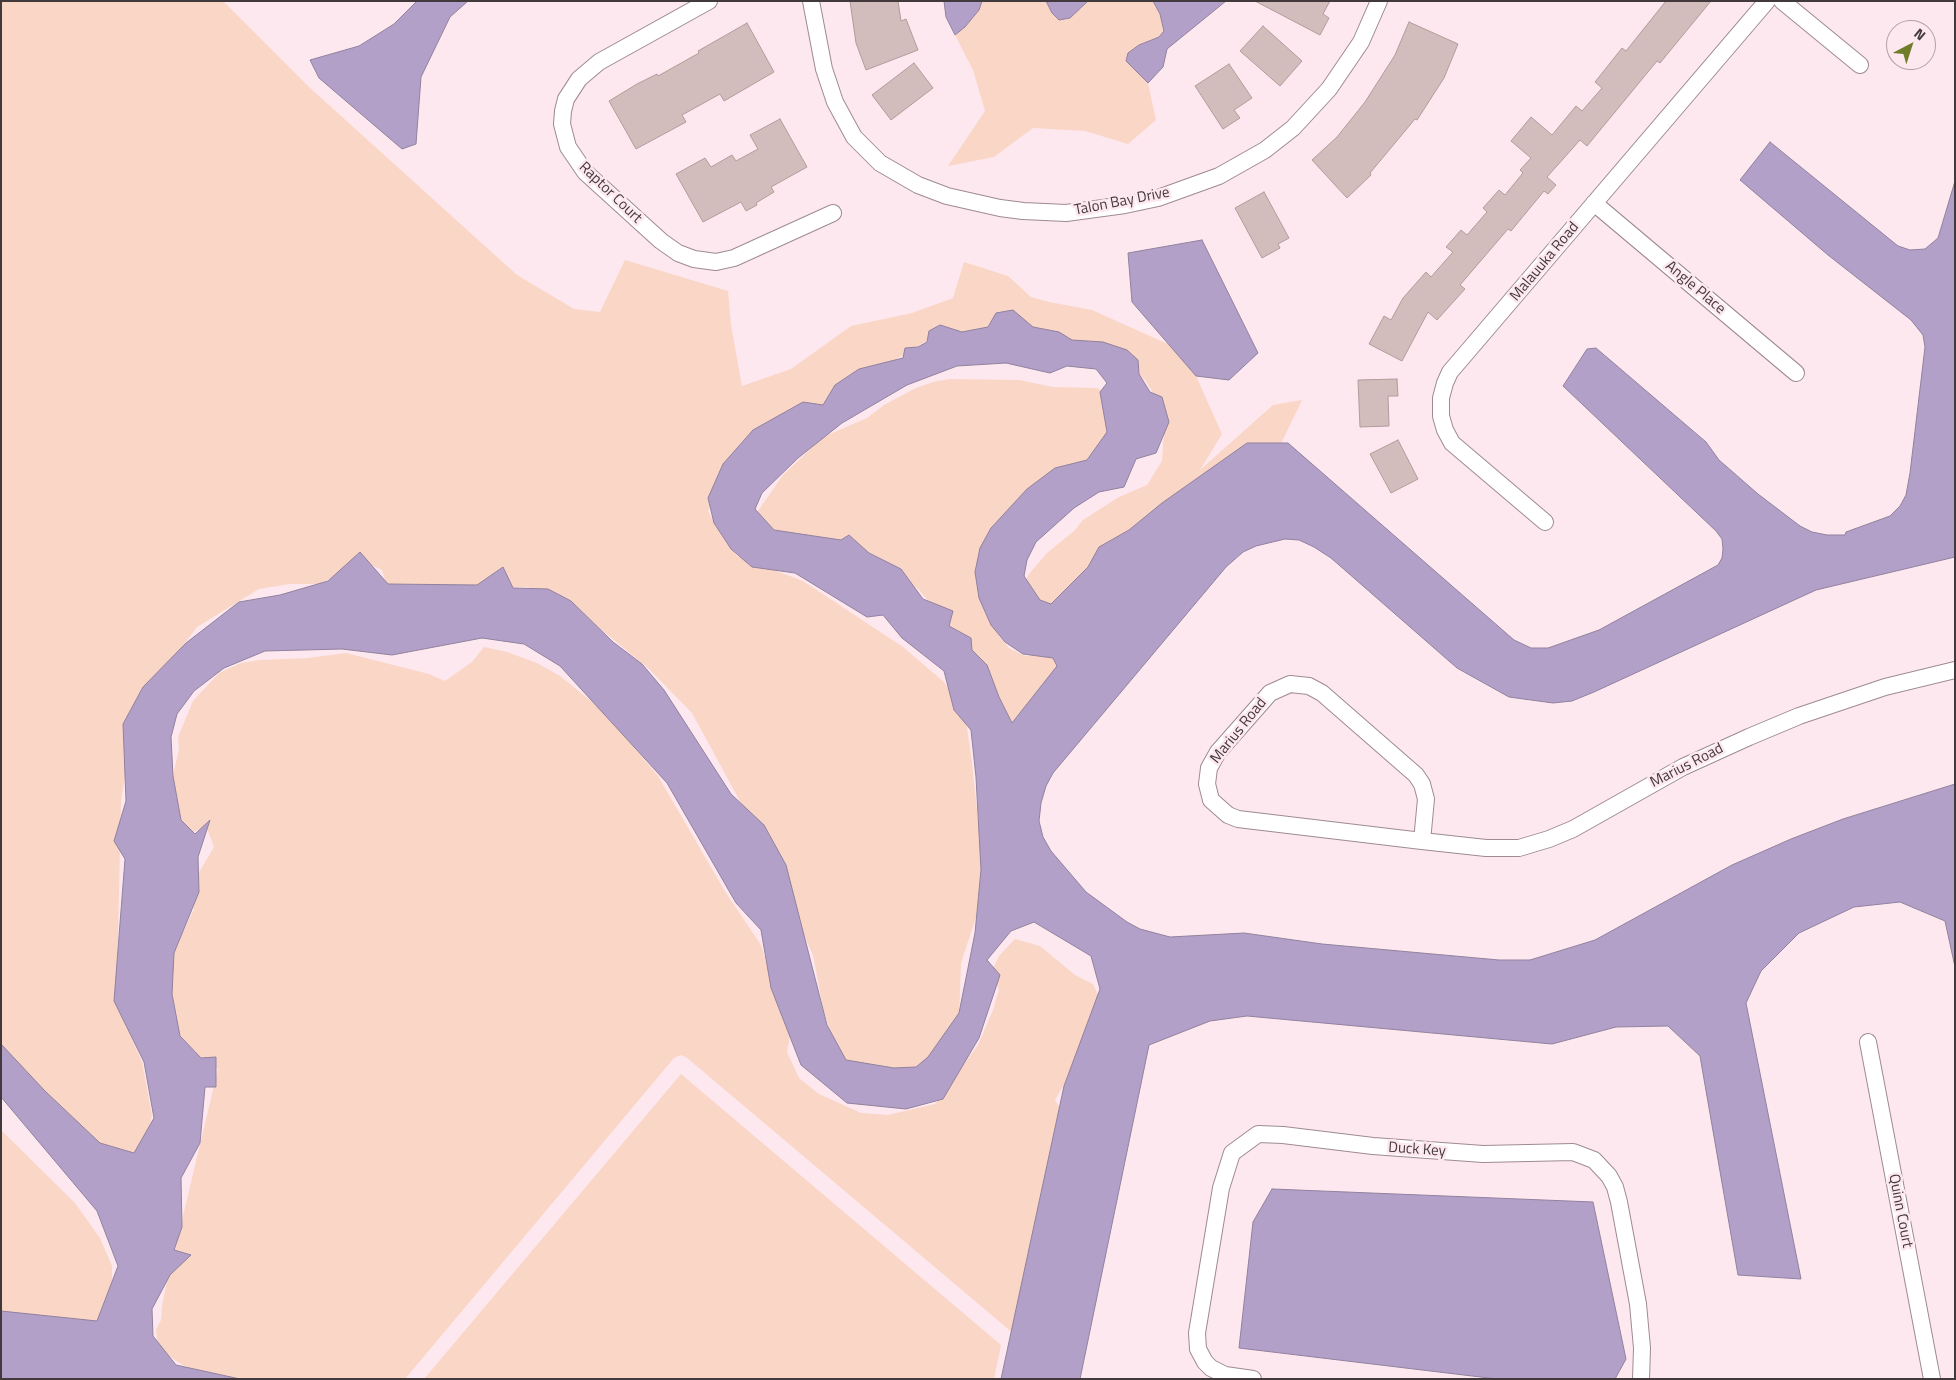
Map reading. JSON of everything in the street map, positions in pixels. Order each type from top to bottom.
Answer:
[{"type":"street","name":"Raptor Court","points":[[709,1],[599,62],[579,79],[572,88],[563,111],[562,124],[568,147],[585,172],[661,241],[678,253],[694,259],[716,262],[734,258],[832,213]]},
{"type":"street","name":"Talon Bay Drive","points":[[811,1],[824,69],[835,102],[854,137],[880,163],[918,185],[948,196],[1000,208],[1059,213],[1092,210],[1158,198],[1219,176],[1265,150],[1293,128],[1329,89],[1361,42],[1379,1]]},
{"type":"street","name":"Malauuka Road","points":[[1545,522],[1452,443],[1445,430],[1441,416],[1440,398],[1444,383],[1450,372],[1767,1]]},
{"type":"street","points":[[1782,1],[1860,65]]},
{"type":"street","name":"Angle Place","points":[[1594,203],[1796,373]]},
{"type":"street","name":"Marius Road","points":[[1422,841],[1426,799],[1422,784],[1416,775],[1322,694],[1309,686],[1290,684],[1270,693],[1218,752],[1209,768],[1207,784],[1211,800],[1228,815],[1238,819],[1422,841],[1498,849],[1518,848],[1541,842],[1573,829],[1683,767],[1799,716],[1885,688],[1955,670]]},
{"type":"street","name":"Quinn Court","points":[[1868,1042],[1932,1379]]},
{"type":"street","name":"Duck Key","points":[[1253,1379],[1224,1375],[1217,1372],[1205,1362],[1198,1349],[1197,1333],[1221,1188],[1232,1153],[1258,1134],[1474,1154],[1573,1152],[1594,1160],[1609,1176],[1615,1187],[1619,1202],[1638,1304],[1642,1348],[1642,1379]]},
{"type":"shaded area","points":[[1,1],[223,1],[309,87],[517,275],[574,309],[600,312],[625,260],[728,291],[731,325],[742,386],[791,369],[851,326],[912,313],[953,298],[964,262],[1008,276],[1031,297],[1092,310],[1170,345],[1196,376],[1222,434],[1200,470],[1273,405],[1302,400],[1278,450],[1079,597],[1037,608],[1023,587],[1029,574],[1047,553],[1074,531],[1083,520],[1119,497],[1147,485],[1162,461],[1164,432],[1156,398],[1145,380],[1120,355],[928,340],[875,372],[717,491],[708,511],[723,538],[737,556],[803,581],[903,647],[944,682],[965,713],[982,858],[981,902],[961,963],[959,1020],[937,1053],[903,1074],[841,1063],[823,1008],[813,955],[754,827],[692,713],[648,668],[598,627],[528,587],[457,587],[389,593],[382,570],[369,564],[317,584],[290,584],[259,589],[197,627],[151,688],[132,733],[121,801],[117,984],[122,1016],[142,1062],[152,1115],[142,1165],[113,1168],[1,1054]]},
{"type":"shaded area","points":[[417,1],[468,1],[450,17],[421,77],[416,144],[402,149],[319,78],[310,60],[359,46],[394,24]]},
{"type":"shaded area","points":[[944,1],[982,1],[979,10],[965,27],[955,35],[946,17]]},
{"type":"shaded area","points":[[982,1],[1046,1],[1052,13],[1081,9],[1088,1],[1153,1],[1160,14],[1164,31],[1159,37],[1139,45],[1126,61],[1148,83],[1156,120],[1128,144],[1085,131],[1033,128],[994,157],[948,166],[985,111],[973,70],[955,35],[965,27],[979,10]]},
{"type":"shaded area","points":[[1046,1],[1088,1],[1070,18],[1059,20],[1052,13]]},
{"type":"shaded area","points":[[1153,1],[1226,1],[1167,49],[1163,67],[1148,83],[1126,61],[1128,53],[1139,45],[1159,37],[1164,31],[1160,14]]},
{"type":"shaded area","points":[[1770,142],[1898,246],[1910,250],[1925,249],[1938,238],[1955,181],[1955,557],[1816,590],[1594,692],[1572,701],[1553,703],[1509,697],[1457,668],[1331,558],[1314,547],[1299,540],[1285,539],[1256,546],[1243,552],[1226,567],[1053,773],[1046,786],[1041,803],[1039,821],[1043,837],[1051,851],[1086,892],[1127,922],[1140,929],[1170,937],[1244,933],[1322,944],[1499,960],[1530,960],[1595,940],[1732,865],[1791,839],[1843,819],[1955,784],[1955,967],[1945,921],[1900,902],[1854,907],[1799,933],[1761,971],[1746,1003],[1801,1279],[1738,1275],[1700,1056],[1668,1026],[1616,1027],[1552,1044],[1247,1016],[1210,1021],[1149,1045],[1080,1379],[1001,1379],[1064,1086],[1100,989],[1091,956],[1034,922],[1011,931],[987,960],[1000,975],[979,1038],[943,1099],[906,1109],[847,1103],[801,1065],[771,988],[761,930],[736,903],[667,783],[560,666],[524,644],[482,638],[392,655],[342,649],[265,651],[224,668],[194,691],[177,714],[171,737],[173,776],[181,820],[195,834],[210,820],[198,857],[199,892],[174,953],[172,994],[180,1036],[201,1058],[216,1057],[216,1087],[205,1087],[200,1143],[181,1178],[182,1227],[174,1250],[191,1255],[170,1275],[152,1309],[153,1336],[176,1365],[240,1379],[1,1379],[1,1311],[97,1321],[118,1266],[97,1211],[1,1097],[1,1044],[45,1091],[100,1143],[134,1153],[154,1118],[144,1062],[114,1001],[125,859],[114,841],[126,801],[123,724],[143,687],[186,643],[239,602],[280,595],[328,581],[360,552],[388,584],[477,585],[503,567],[513,588],[548,589],[571,601],[613,642],[642,664],[664,690],[731,794],[764,825],[786,865],[827,1025],[846,1060],[894,1068],[916,1067],[928,1057],[959,1013],[975,933],[981,870],[976,777],[971,730],[954,710],[944,671],[902,638],[883,615],[867,617],[795,573],[752,567],[731,549],[714,523],[708,498],[723,464],[753,430],[803,402],[823,405],[835,385],[859,369],[903,358],[905,348],[918,347],[927,342],[929,331],[940,325],[962,332],[988,327],[996,313],[1013,310],[1033,327],[1059,332],[1072,340],[1103,342],[1127,350],[1138,360],[1139,374],[1150,392],[1162,397],[1169,422],[1156,453],[1136,459],[1124,487],[1099,492],[1074,508],[1036,542],[1027,560],[1024,576],[1040,600],[1051,604],[1088,567],[1099,547],[1129,530],[1162,503],[1247,443],[1288,443],[1514,640],[1531,648],[1548,648],[1599,630],[1718,565],[1722,558],[1722,539],[1716,531],[1563,386],[1587,349],[1596,348],[1706,442],[1719,460],[1758,494],[1800,526],[1812,532],[1827,535],[1845,535],[1846,532],[1890,516],[1900,506],[1906,495],[1925,347],[1923,335],[1911,320],[1828,255],[1740,180]],"holes":[[[1006,363],[1050,373],[1067,366],[1096,369],[1107,383],[1100,392],[1107,432],[1087,460],[1055,468],[1027,489],[991,528],[980,548],[975,572],[979,598],[991,625],[1005,642],[1023,654],[1053,658],[1057,666],[1012,723],[999,697],[987,665],[972,650],[971,638],[949,626],[953,611],[923,599],[901,569],[869,553],[849,535],[841,540],[774,530],[755,509],[762,493],[798,458],[842,423],[907,385],[957,366]]]},
{"type":"shaded area","points":[[1202,240],[1258,353],[1229,380],[1196,376],[1132,302],[1128,253]]},
{"type":"shaded area","points":[[950,379],[1019,380],[1053,387],[1097,388],[1104,392],[1112,410],[1102,459],[1079,470],[985,610],[999,636],[1009,648],[1025,656],[1049,653],[1064,657],[1018,734],[963,641],[918,589],[866,550],[855,544],[790,543],[755,518],[783,475],[823,437],[867,418],[884,405],[916,388]]},
{"type":"shaded area","points":[[484,647],[507,652],[537,663],[560,676],[602,710],[658,776],[726,893],[761,945],[790,1035],[787,1052],[799,1078],[819,1094],[861,1113],[888,1115],[935,1104],[978,1045],[993,1010],[999,990],[992,971],[999,956],[1015,939],[1040,946],[1075,975],[1093,984],[1106,1014],[1055,1100],[1062,1111],[1060,1135],[1050,1151],[1057,1179],[1027,1345],[686,1057],[681,1055],[674,1058],[405,1379],[210,1379],[163,1352],[158,1345],[156,1330],[161,1320],[162,1306],[176,1238],[218,1069],[180,1044],[160,980],[194,909],[191,886],[214,847],[208,831],[203,827],[187,836],[171,784],[179,749],[178,737],[193,701],[219,673],[241,663],[346,653],[429,674],[445,681],[472,662]]},
{"type":"shaded area","points":[[681,1074],[1001,1345],[994,1379],[424,1379]]},
{"type":"shaded area","points":[[1,1130],[75,1203],[100,1238],[112,1266],[112,1310],[97,1335],[1,1321]]},
{"type":"shaded area","points":[[1272,1189],[1593,1202],[1626,1359],[1615,1379],[1497,1379],[1239,1348],[1253,1222]]},
{"type":"building","points":[[850,1],[898,1],[901,21],[906,19],[918,50],[866,70],[856,43]]},
{"type":"building","points":[[1255,1],[1330,1],[1323,14],[1329,18],[1320,35]]},
{"type":"building","points":[[1666,1],[1711,1],[1660,63],[1657,61],[1587,146],[1580,140],[1547,177],[1556,185],[1548,194],[1544,191],[1511,231],[1508,229],[1460,285],[1465,289],[1437,320],[1428,312],[1402,361],[1369,344],[1384,316],[1391,320],[1403,298],[1426,272],[1431,277],[1453,252],[1446,247],[1461,230],[1467,235],[1487,212],[1483,208],[1499,190],[1505,195],[1523,173],[1520,170],[1531,158],[1511,141],[1531,117],[1552,135],[1576,106],[1582,111],[1602,88],[1595,82],[1622,48],[1626,51]]},
{"type":"building","points":[[1409,22],[1458,44],[1444,78],[1417,120],[1415,119],[1370,173],[1371,175],[1347,198],[1312,160],[1337,137],[1365,102],[1395,55]]},
{"type":"building","points":[[747,23],[774,72],[724,101],[720,94],[682,115],[686,122],[636,149],[609,101],[637,84],[657,74],[658,76],[699,53],[698,51]]},
{"type":"building","points":[[1263,26],[1302,61],[1280,86],[1240,51]]},
{"type":"building","points":[[914,63],[933,88],[891,120],[872,95]]},
{"type":"building","points":[[1229,64],[1252,98],[1234,110],[1240,118],[1223,129],[1195,86]]},
{"type":"building","points":[[780,119],[807,167],[771,187],[774,192],[746,211],[741,202],[703,222],[676,174],[705,158],[711,167],[732,155],[736,161],[758,149],[750,135]]},
{"type":"building","points":[[1264,192],[1289,238],[1278,244],[1280,248],[1262,258],[1235,208]]},
{"type":"building","points":[[1397,379],[1398,396],[1388,396],[1389,426],[1360,427],[1358,380]]},
{"type":"building","points":[[1398,440],[1418,479],[1391,493],[1370,454]]}]
